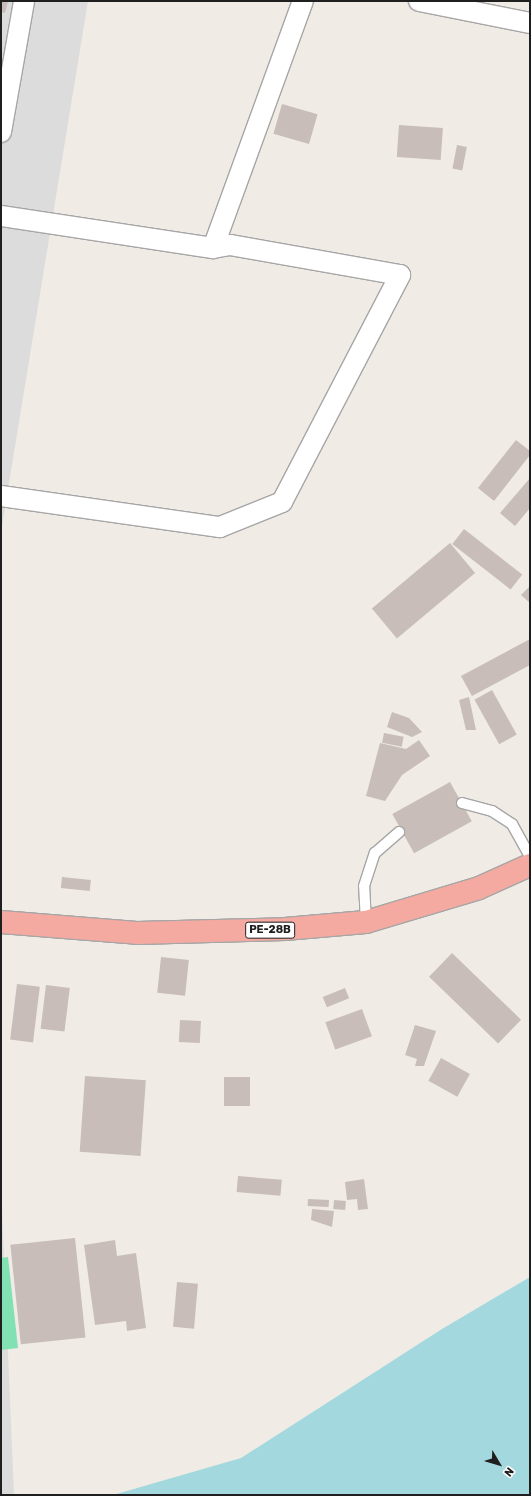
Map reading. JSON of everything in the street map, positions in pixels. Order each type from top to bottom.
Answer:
[{"type":"highway","name":"PE-28B","points":[[1,922],[137,933],[285,929],[366,922],[479,888],[530,865]]},
{"type":"street","points":[[1,132],[24,1]]},
{"type":"street","points":[[213,248],[303,1]]},
{"type":"street","points":[[419,1],[530,23]]},
{"type":"street","points":[[1,216],[213,248],[230,245],[400,275],[282,502],[220,527],[1,496]]},
{"type":"lane","points":[[462,802],[492,811],[512,824],[530,856]]},
{"type":"lane","points":[[366,922],[364,886],[375,853],[398,832]]},
{"type":"shaded area","points":[[1,1],[88,1],[1,532]]},
{"type":"shaded area","points":[[1,1186],[14,1495],[1,1495]]},
{"type":"green space","points":[[8,1257],[18,1348],[1,1350],[1,1258]]},
{"type":"water","points":[[530,1277],[530,1495],[113,1495],[241,1458],[442,1329]]},
{"type":"building","points":[[1,1],[8,1],[5,13],[1,12]]},
{"type":"building","points":[[282,104],[318,114],[309,144],[273,134]]},
{"type":"building","points":[[399,125],[443,128],[441,160],[397,157]]},
{"type":"building","points":[[457,145],[467,147],[462,170],[452,169]]},
{"type":"building","points":[[516,440],[530,451],[530,455],[494,501],[478,488]]},
{"type":"building","points":[[530,478],[530,508],[515,526],[500,513]]},
{"type":"building","points":[[464,529],[522,575],[511,590],[452,544]]},
{"type":"building","points":[[450,543],[475,573],[397,638],[372,609]]},
{"type":"building","points":[[530,586],[530,603],[521,595]]},
{"type":"building","points":[[530,639],[530,665],[472,696],[461,676]]},
{"type":"building","points":[[492,690],[517,735],[499,744],[475,700]]},
{"type":"building","points":[[469,697],[476,730],[466,730],[459,700]]},
{"type":"building","points":[[392,712],[409,718],[422,732],[412,737],[387,727]]},
{"type":"building","points":[[384,733],[404,737],[402,747],[382,743]]},
{"type":"building","points":[[419,740],[430,756],[402,775],[385,801],[366,796],[380,743],[406,749]]},
{"type":"building","points":[[450,782],[472,821],[414,853],[392,814]]},
{"type":"building","points":[[62,877],[91,880],[90,891],[61,888]]},
{"type":"building","points":[[452,953],[521,1020],[498,1043],[429,977]]},
{"type":"building","points":[[161,957],[189,960],[185,996],[157,993]]},
{"type":"building","points":[[17,984],[40,987],[33,1042],[10,1040]]},
{"type":"building","points":[[46,985],[70,988],[64,1032],[41,1029]]},
{"type":"building","points":[[345,988],[349,998],[327,1007],[323,997]]},
{"type":"building","points":[[362,1009],[372,1036],[335,1050],[325,1022]]},
{"type":"building","points":[[180,1020],[201,1021],[200,1043],[179,1042]]},
{"type":"building","points":[[415,1025],[436,1031],[424,1066],[415,1066],[417,1059],[405,1055]]},
{"type":"building","points":[[441,1058],[470,1074],[457,1097],[428,1081]]},
{"type":"building","points":[[85,1076],[146,1080],[141,1156],[80,1152]]},
{"type":"building","points":[[224,1077],[250,1077],[250,1106],[224,1106]]},
{"type":"building","points":[[238,1176],[282,1180],[280,1196],[237,1192]]},
{"type":"building","points":[[364,1179],[368,1209],[358,1210],[357,1199],[347,1200],[345,1182]]},
{"type":"building","points":[[308,1199],[329,1200],[329,1207],[308,1206]]},
{"type":"building","points":[[334,1200],[346,1201],[345,1210],[333,1209]]},
{"type":"building","points":[[312,1209],[334,1211],[332,1227],[311,1220]]},
{"type":"building","points":[[75,1238],[85,1337],[21,1344],[10,1245]]},
{"type":"building","points":[[115,1240],[117,1256],[136,1253],[146,1328],[127,1331],[126,1321],[95,1325],[84,1245]]},
{"type":"building","points":[[177,1282],[198,1284],[194,1329],[173,1327]]}]
